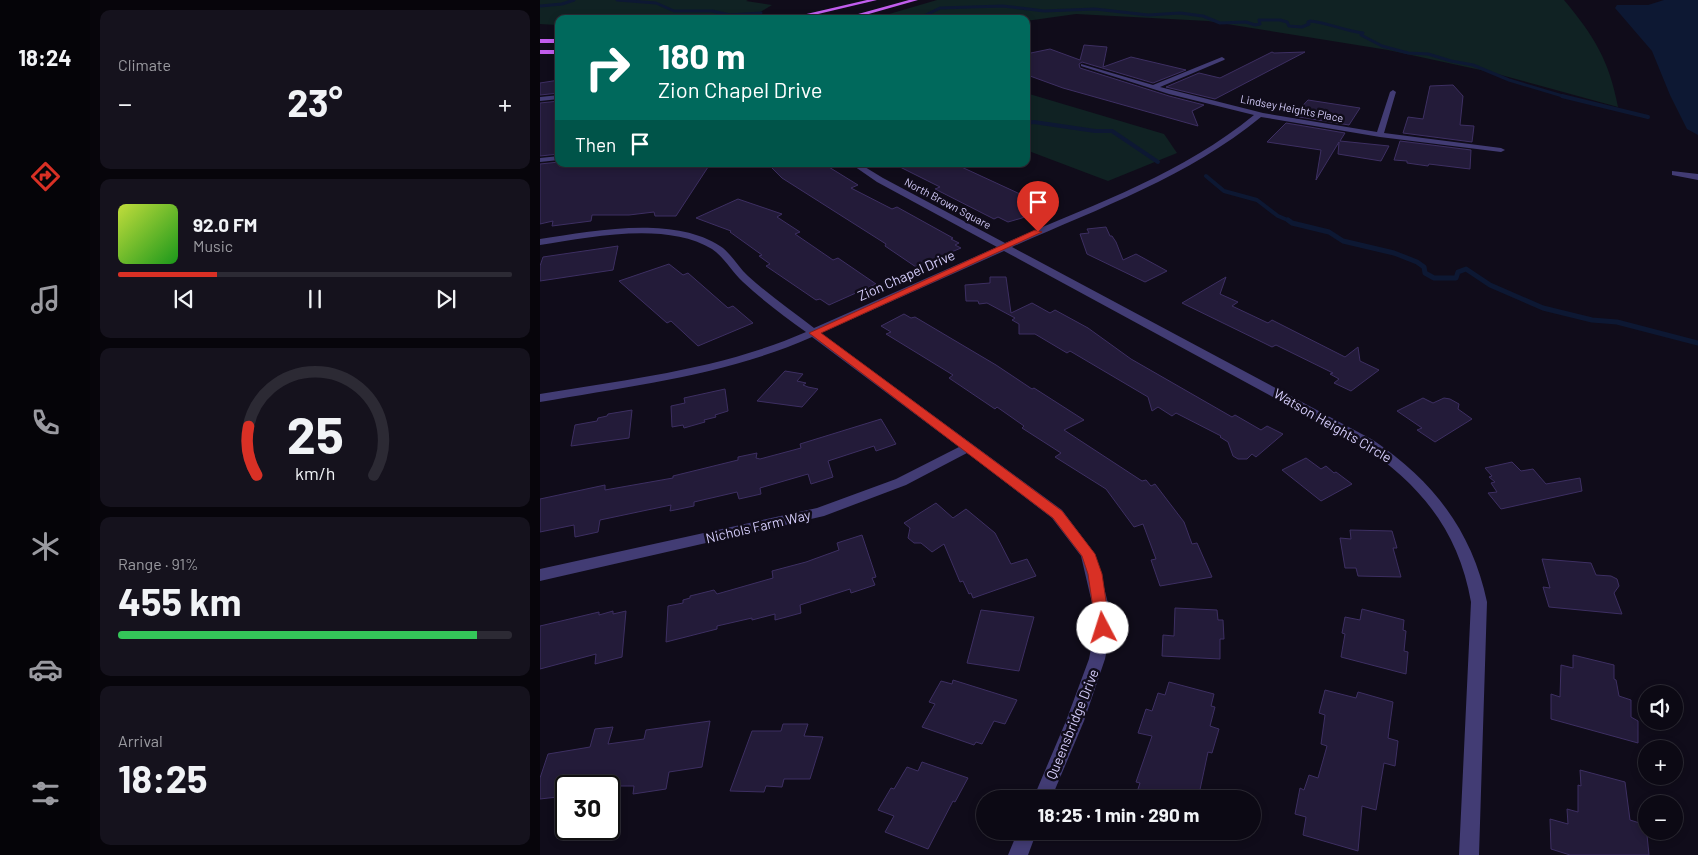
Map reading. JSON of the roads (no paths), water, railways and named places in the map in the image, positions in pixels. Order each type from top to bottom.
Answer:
[{"type":"main road","points":[[806,15],[874,0]]},
{"type":"main road","points":[[857,15],[915,0]]},
{"type":"main road","points":[[540,41],[555,41]]},
{"type":"main road","points":[[540,52],[555,52]]},
{"type":"street","points":[[1154,87],[1222,58]]},
{"type":"street","name":"Lindsey Heights Place","points":[[1083,65],[1154,87],[1260,114],[1380,135],[1502,150]]},
{"type":"street","points":[[1380,135],[1393,92]]},
{"type":"street","points":[[540,100],[555,98]]},
{"type":"street","name":"Zion Chapel Drive","points":[[540,398],[689,372],[776,349],[1199,159],[1235,135],[1260,114]]},
{"type":"street","points":[[540,160],[555,158]]},
{"type":"street","name":"North Brown Square","points":[[860,167],[880,180],[1006,247]]},
{"type":"street","points":[[1675,173],[1698,177]]},
{"type":"street","name":"Queensbridge Drive","points":[[540,242],[628,231],[674,234],[704,242],[717,248],[736,270],[766,297],[1057,514],[1088,554],[1095,574],[1103,628],[1097,659],[1075,721],[1046,790]]},
{"type":"street","name":"Watson Heights Circle","points":[[1006,247],[1368,443],[1398,463],[1442,510],[1469,564],[1479,602],[1480,632],[1468,855]]},
{"type":"street","name":"Nichols Farm Way","points":[[540,574],[819,512],[901,482],[967,448]]},
{"type":"street","points":[[1018,855],[1024,840]]},
{"type":"water","points":[[1664,0],[1698,0],[1698,135],[1687,129],[1670,95],[1652,51],[1615,8],[1617,5],[1648,5]]},
{"type":"waterway","points":[[540,6],[562,4],[574,0]]},
{"type":"waterway","points":[[617,0],[656,3],[674,11],[712,11],[730,15],[761,13]]},
{"type":"waterway","points":[[926,15],[940,8],[1003,6],[1044,11],[1095,9],[1148,15],[1180,13],[1203,16],[1220,23],[1246,22],[1255,25],[1260,24],[1259,20],[1280,20],[1287,22],[1289,26],[1302,27],[1309,24],[1308,22],[1310,21],[1363,33],[1361,35],[1382,46],[1408,53],[1428,54],[1473,65],[1509,80],[1566,97]]},
{"type":"waterway","points":[[1566,97],[1648,117]]},
{"type":"waterway","points":[[1030,122],[1095,131],[1112,131],[1158,162]]},
{"type":"waterway","points":[[1206,176],[1224,191],[1257,200],[1278,216],[1288,220]]},
{"type":"waterway","points":[[1288,220],[1292,223],[1329,232],[1343,241],[1394,253],[1417,262],[1424,267],[1425,273],[1434,278],[1456,278],[1458,272],[1466,269],[1490,285],[1543,308],[1592,320],[1617,322],[1698,343]]}]
